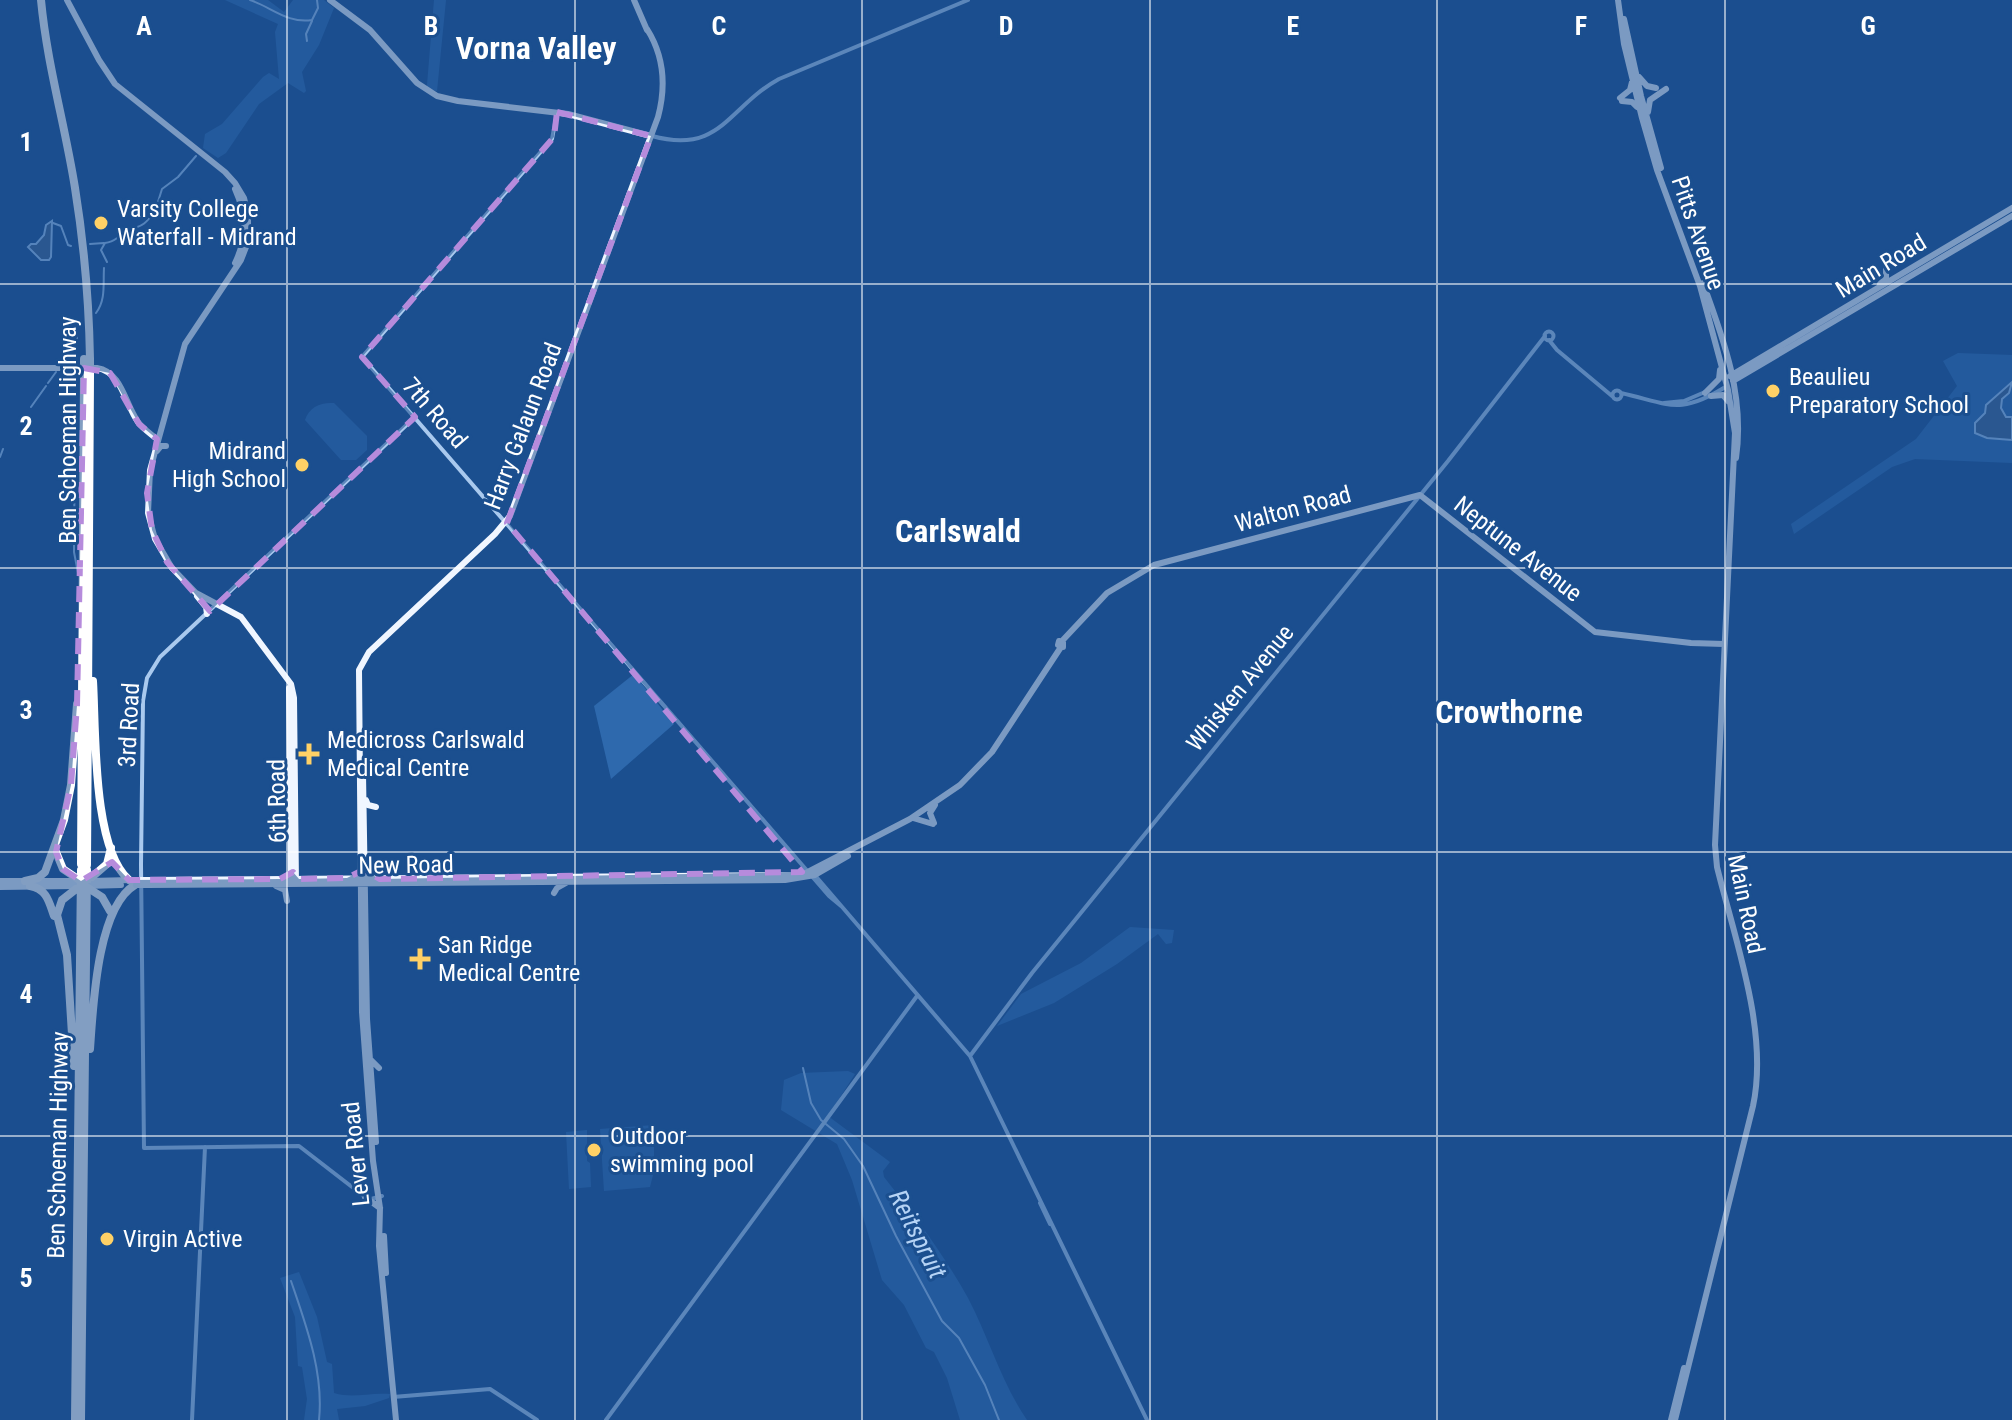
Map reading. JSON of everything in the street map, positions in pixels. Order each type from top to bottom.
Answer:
[{"type":"highway","name":"Ben Schoeman Highway","points":[[38,0],[79,213],[85,273],[84,1174],[78,1420]]},
{"type":"highway","points":[[85,610],[71,785],[56,852],[63,869],[102,897],[110,911],[110,927]]},
{"type":"highway","points":[[84,1174],[98,964],[123,894],[130,883],[121,872],[103,823],[85,610]]},
{"type":"highway","points":[[28,884],[45,872],[59,835]]},
{"type":"highway","points":[[78,1142],[68,965],[57,912],[64,898],[104,868],[110,856],[110,843]]},
{"type":"highway","name":"Ben Schoeman Highway","points":[[78,1420],[78,1142],[84,867]]},
{"type":"highway","points":[[28,884],[45,893],[62,936]]},
{"type":"main road","points":[[70,0],[99,66],[123,91],[215,164],[235,190],[246,223],[238,257],[187,333],[179,354],[157,438],[147,502],[155,539]]},
{"type":"main road","points":[[70,0],[123,91]]},
{"type":"main road","points":[[330,0],[370,30],[417,83],[432,94],[449,100],[557,112],[651,136]]},
{"type":"main road","name":"Harry Galaun Road","points":[[363,881],[359,674],[365,657],[506,522],[651,136],[662,98],[659,54],[634,0]]},
{"type":"main road","points":[[1620,0],[1639,97]]},
{"type":"main road","points":[[1620,0],[1632,79],[1639,97]]},
{"type":"main road","points":[[1635,67],[1643,83],[1656,88]]},
{"type":"main road","points":[[1632,79],[1630,90],[1621,100],[1634,103],[1645,119]]},
{"type":"main road","points":[[1645,119],[1650,100],[1666,89]]},
{"type":"main road","name":"Pitts Avenue","points":[[1639,97],[1657,170],[1696,275],[1719,363],[1729,380]]},
{"type":"main road","name":"Pitts Avenue","points":[[1645,119],[1670,199],[1714,314],[1727,356],[1729,380]]},
{"type":"main road","name":"Main Road","points":[[1729,380],[2012,208]]},
{"type":"main road","name":"Main Road","points":[[1764,359],[2012,216]]},
{"type":"main road","points":[[1875,290],[1886,278],[1886,268],[1897,272],[1910,269]]},
{"type":"main road","points":[[1727,356],[1732,364],[1739,367],[1764,359]]},
{"type":"main road","points":[[1738,395],[1740,382],[1764,359]]},
{"type":"main road","points":[[1719,363],[1719,377],[1708,394],[1723,395],[1731,406]]},
{"type":"main road","points":[[0,368],[105,370],[113,375],[139,424],[157,438]]},
{"type":"main road","name":"Main Road","points":[[1729,380],[1738,395],[1740,426],[1731,494]]},
{"type":"main road","name":"Main Road","points":[[1673,1420],[1753,1106],[1758,1070],[1752,1011],[1715,852],[1735,433],[1729,380]]},
{"type":"main road","points":[[125,397],[157,438]]},
{"type":"main road","points":[[149,429],[160,428]]},
{"type":"main road","points":[[153,458],[159,447],[166,446]]},
{"type":"main road","name":"Walton Road","points":[[812,874],[937,802],[980,767],[1061,644],[1111,593],[1145,572],[1176,559],[1420,495]]},
{"type":"main road","name":"Neptune Avenue","points":[[1420,495],[1594,631],[1620,635]]},
{"type":"main road","points":[[143,521],[167,562],[206,607],[207,614]]},
{"type":"main road","points":[[192,590],[217,604]]},
{"type":"main road","name":"6th Road","points":[[217,604],[241,617],[278,665],[288,686],[292,717],[293,866]]},
{"type":"main road","points":[[1715,641],[1721,639],[1724,633]]},
{"type":"main road","points":[[1620,635],[1724,643]]},
{"type":"main road","points":[[1620,635],[1694,646],[1724,643]]},
{"type":"main road","name":"Harry Galaun Road","points":[[360,746],[365,792],[363,865]]},
{"type":"main road","name":"Walton Road","points":[[897,826],[957,788]]},
{"type":"main road","points":[[365,792],[368,804],[375,808],[367,813],[365,820]]},
{"type":"main road","points":[[910,819],[933,824],[930,811],[937,802]]},
{"type":"main road","points":[[796,875],[803,871],[802,864]]},
{"type":"main road","points":[[363,865],[382,881],[370,888],[364,898],[348,881],[363,865]]},
{"type":"main road","points":[[280,879],[293,866]]},
{"type":"main road","points":[[293,866],[294,881]]},
{"type":"main road","name":"New Road","points":[[0,884],[48,881],[269,884],[533,877],[548,874],[569,882],[791,880],[812,874]]},
{"type":"main road","name":"New Road","points":[[382,881],[461,886],[470,883],[539,882],[552,876],[812,874]]},
{"type":"main road","points":[[510,877],[548,879],[552,876],[590,882]]},
{"type":"main road","points":[[713,876],[748,880]]},
{"type":"main road","points":[[453,878],[461,886]]},
{"type":"main road","name":"New Road","points":[[147,883],[294,881]]},
{"type":"main road","name":"Lever Road","points":[[363,881],[370,1059],[380,1196],[376,1258],[382,1269],[395,1396]]},
{"type":"main road","points":[[539,882],[553,894],[569,882]]},
{"type":"main road","name":"New Road","points":[[28,884],[83,883]]},
{"type":"main road","points":[[269,884],[285,889],[287,901]]},
{"type":"main road","name":"Lever Road","points":[[364,898],[362,1012],[397,1420]]},
{"type":"main road","points":[[366,953],[369,963],[375,968]]},
{"type":"main road","points":[[370,1059],[379,1068]]},
{"type":"main road","points":[[365,1197],[380,1208]]},
{"type":"street","points":[[651,136],[687,141],[717,133],[755,93],[779,79],[968,0]]},
{"type":"street","name":"7th Road","points":[[557,112],[552,139],[362,357],[970,1056],[1031,1180]]},
{"type":"street","points":[[1547,340],[1606,390],[1620,396],[1629,395],[1657,404],[1692,404],[1729,380]]},
{"type":"street","points":[[1547,340],[1554,347]]},
{"type":"street","name":"Whisken Avenue","points":[[970,1056],[1032,973],[1547,340]]},
{"type":"street","name":"3rd Road","points":[[205,1147],[144,1148],[141,885],[143,693],[153,666],[415,417]]},
{"type":"street","name":"7th Road","points":[[782,840],[812,874]]},
{"type":"street","points":[[607,1420],[919,996]]},
{"type":"street","points":[[192,1420],[205,1147],[299,1146],[365,1197],[380,1196]]},
{"type":"street","points":[[1031,1180],[1148,1420]]},
{"type":"street","points":[[1031,1180],[1063,1246]]},
{"type":"street","points":[[1043,1204],[1052,1208]]},
{"type":"street","points":[[395,1396],[488,1389],[536,1420]]},
{"type":"highlighted area","points":[[557,112],[651,136],[507,523],[802,872],[380,879],[363,870],[347,878],[299,879],[293,872],[280,879],[129,880],[112,862],[81,881],[63,869],[56,852],[71,785],[77,705],[84,368],[110,373],[139,424],[157,439],[147,493],[152,530],[167,562],[210,611],[415,417],[362,357],[554,137]]},
{"type":"shaded area","points":[[225,0],[268,0],[284,12],[293,0],[324,0],[334,8],[319,45],[302,72],[306,91],[304,93],[288,83],[259,104],[226,153],[218,158],[203,148],[205,134],[222,124],[263,77],[269,73],[279,79],[275,32],[278,24]]},
{"type":"shaded area","points":[[434,0],[446,0],[437,91],[428,90],[427,85]]},
{"type":"shaded area","points":[[52,221],[51,257],[41,260],[28,247],[36,244],[44,235],[46,225]]},
{"type":"shaded area","points":[[1958,353],[2012,355],[2012,463],[1915,459],[1892,467],[1794,534],[1791,524],[1916,439],[1957,386],[1943,361]]},
{"type":"shaded area","points":[[2012,382],[2009,393],[2002,399],[2001,408],[2006,417],[2012,417],[2012,440],[1987,438],[1975,433],[1975,423],[1985,413],[1986,405]]},
{"type":"shaded area","points":[[334,403],[367,436],[367,450],[356,460],[341,460],[305,420],[316,406]]},
{"type":"shaded area","points":[[634,674],[674,724],[611,779],[594,706]]},
{"type":"shaded area","points":[[1130,927],[1174,930],[1172,943],[1166,944],[1158,934],[1054,1003],[997,1026],[1021,994],[1081,963]]},
{"type":"shaded area","name":"Reitspruit","points":[[848,1071],[855,1074],[828,1116],[890,1162],[883,1171],[884,1177],[959,1282],[1010,1391],[1027,1420],[960,1420],[947,1378],[934,1352],[926,1348],[904,1305],[882,1280],[852,1180],[837,1144],[781,1110],[784,1080],[801,1073]]},
{"type":"shaded area","points":[[654,1125],[654,1171],[650,1187],[604,1191],[600,1129]]},
{"type":"shaded area","points":[[587,1130],[591,1187],[569,1189],[566,1132]]},
{"type":"shaded area","points":[[299,1272],[317,1317],[327,1362],[332,1364],[334,1393],[390,1394],[389,1398],[365,1406],[337,1409],[339,1420],[304,1420],[307,1399],[302,1367],[298,1366],[295,1317],[280,1278]]},
{"type":"waterway","points":[[250,0],[303,21],[312,20],[318,8],[317,0]]},
{"type":"waterway","points":[[307,41],[306,34],[312,21]]},
{"type":"waterway","points":[[157,205],[162,189],[178,177],[196,156]]},
{"type":"waterway","points":[[107,262],[101,250],[105,243],[143,225],[155,211]]},
{"type":"waterway","points":[[53,223],[61,226],[71,246]]},
{"type":"waterway","points":[[90,244],[104,243]]},
{"type":"waterway","points":[[96,313],[103,297],[104,268]]},
{"type":"waterway","points":[[63,360],[77,341],[77,331]]},
{"type":"waterway","points":[[48,383],[56,372]]},
{"type":"waterway","points":[[75,377],[77,372]]},
{"type":"waterway","points":[[31,407],[46,386]]},
{"type":"waterway","points":[[75,411],[74,552],[78,573]]},
{"type":"waterway","points":[[0,457],[3,449]]},
{"type":"waterway","name":"Reitspruit","points":[[803,1068],[811,1103],[821,1120],[844,1139],[863,1166],[942,1321],[959,1338],[985,1385],[999,1420]]},
{"type":"waterway","points":[[291,1281],[316,1367],[319,1420]]},
{"type":"place","name":"Varsity College Waterfall - Midrand","points":[[101,223]]},
{"type":"place","name":"Beaulieu Preparatory School","points":[[1773,391]]},
{"type":"place","name":"Midrand High School","points":[[302,465]]},
{"type":"place","name":"Medicross Carlswald Medical Centre","points":[[309,754]]},
{"type":"place","name":"San Ridge Medical Centre","points":[[420,959]]},
{"type":"place","name":"Outdoor swimming pool","points":[[594,1150]]},
{"type":"place","name":"Virgin Active","points":[[107,1239]]},
{"type":"district","name":"Vorna Valley","points":[[536,48]]},
{"type":"district","name":"Carlswald","points":[[958,531]]},
{"type":"district","name":"Crowthorne","points":[[1509,712]]}]
